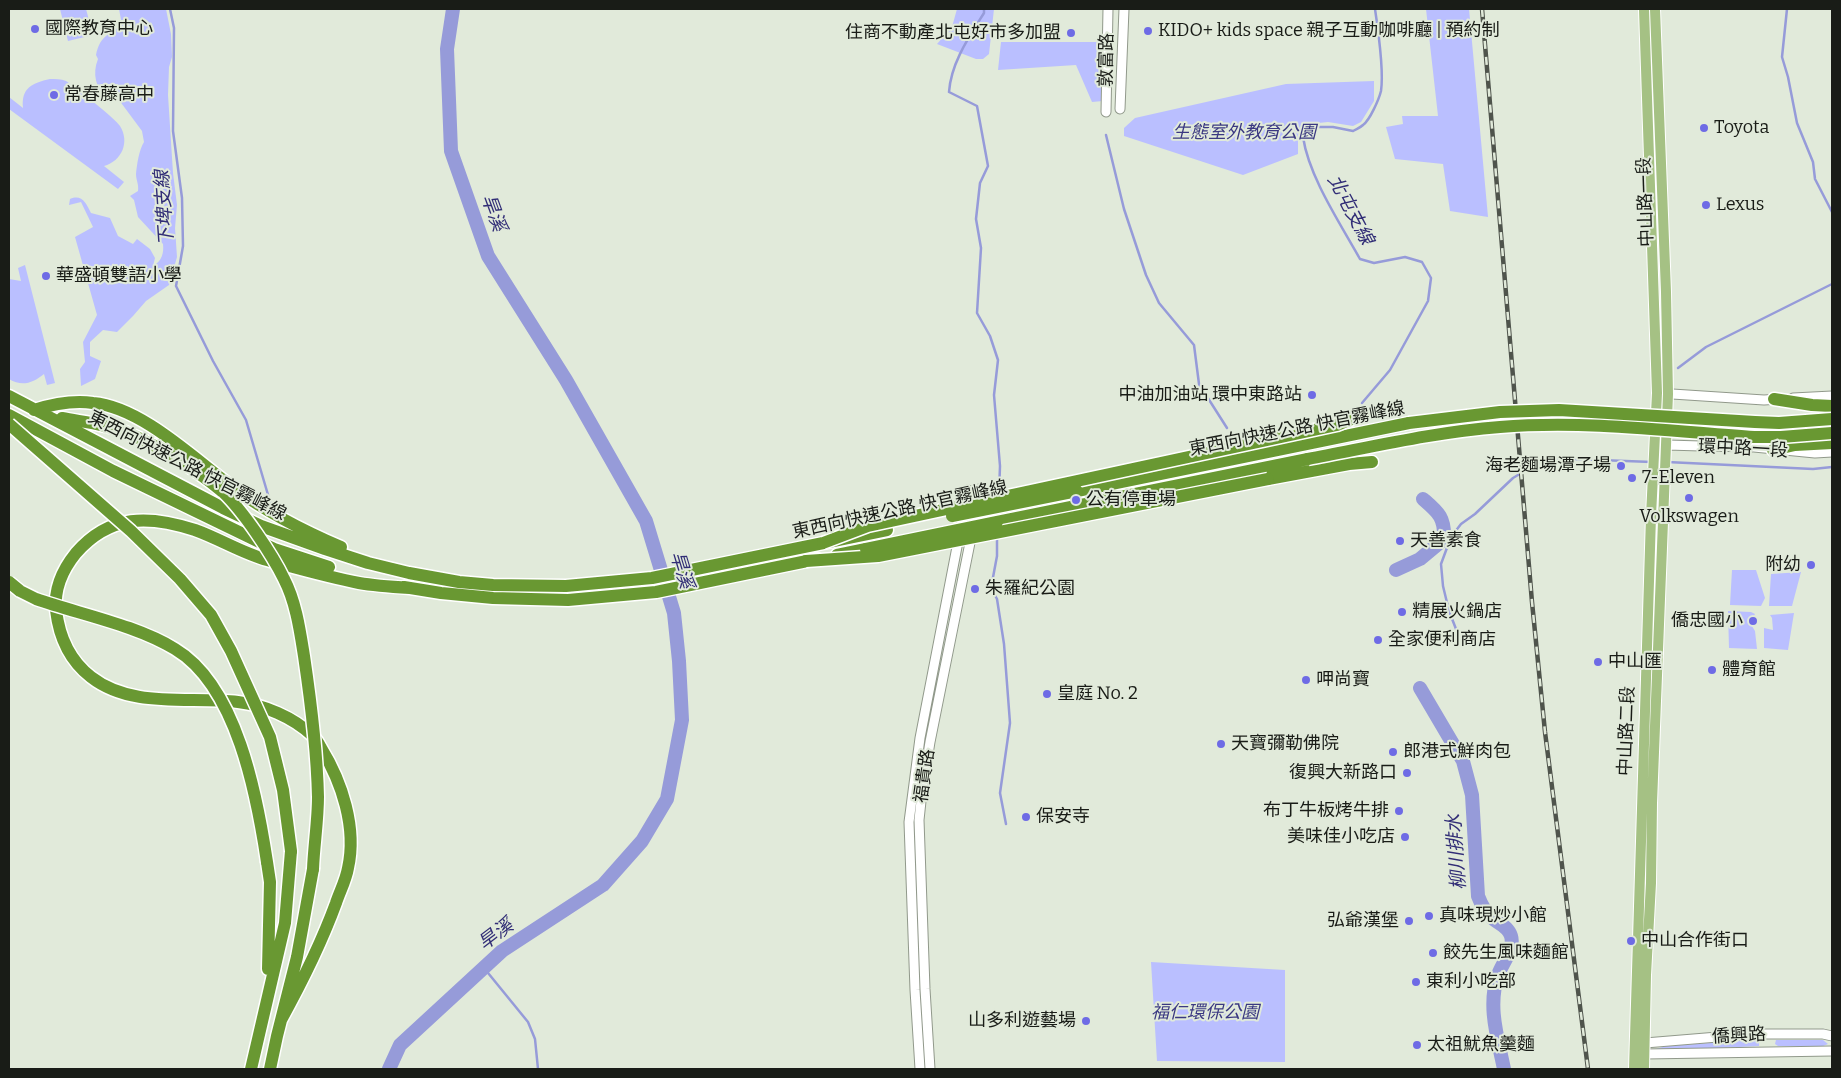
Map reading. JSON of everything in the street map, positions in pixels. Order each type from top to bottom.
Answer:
[{"type":"highway","name":"東西向快速公路 快官霧峰線","points":[[9,396],[223,508],[261,526],[325,550],[409,573],[459,582],[566,586],[652,578],[1408,423],[1468,415],[1559,410],[1755,422],[1832,419]]},
{"type":"highway","points":[[1774,399],[1812,406],[1832,406]]},
{"type":"highway","points":[[251,1069],[285,923],[290,851],[283,790],[270,737],[232,651],[211,615],[180,579],[131,531],[9,425],[22,416],[51,405],[74,402],[95,403],[117,409],[136,417],[277,516],[352,552],[409,573]]},
{"type":"highway","points":[[824,543],[868,526],[1337,425],[1364,414]]},
{"type":"highway","name":"東西向快速公路 快官霧峰線","points":[[9,415],[113,471],[274,549],[315,563],[411,588],[493,598],[568,600],[656,592],[1308,459],[1470,430],[1560,425],[1754,437],[1781,437],[1832,432]]},
{"type":"highway","points":[[50,416],[98,424],[125,432],[178,460],[206,478],[230,498],[255,532],[285,579],[292,598],[300,630],[308,683],[316,756],[318,799],[313,869],[297,956],[270,1069]]},
{"type":"highway","points":[[1772,450],[1794,446],[1832,444]]},
{"type":"highway","points":[[806,561],[878,556],[1268,479],[1349,464],[1372,462]]},
{"type":"highway","points":[[281,1020],[320,944],[348,868],[351,845],[349,824],[342,791],[332,766],[314,736],[290,719],[261,706],[236,702],[132,696],[113,690],[91,678],[75,662],[61,638],[56,604],[58,581],[69,562],[82,546],[97,533],[116,523],[146,520],[195,530],[264,560],[360,583],[411,588]]},
{"type":"highway","points":[[9,582],[20,591],[36,599],[158,640],[176,649],[197,666],[211,685],[226,709],[244,756],[262,830],[270,882],[268,995]]},
{"type":"main road","name":"中山路一段","points":[[1644,9],[1663,394]]},
{"type":"main road","name":"中山路一段","points":[[1655,9],[1667,310],[1663,394]]},
{"type":"main road","name":"中山路二段","points":[[1644,1069],[1666,446],[1663,394]]},
{"type":"main road","name":"中山路二段","points":[[1634,1069],[1642,768],[1655,448],[1663,394]]},
{"type":"street","name":"敦富路","points":[[1106,112],[1108,9]]},
{"type":"street","name":"敦富路","points":[[1120,109],[1124,9]]},
{"type":"street","points":[[1663,394],[1764,400],[1832,396]]},
{"type":"street","name":"環中路一段","points":[[1655,448],[1666,446],[1754,447],[1772,450],[1832,452]]},
{"type":"street","name":"福貴路","points":[[930,1069],[919,820],[930,742],[981,488]]},
{"type":"street","name":"福貴路","points":[[920,1069],[909,822],[920,738],[968,490]]},
{"type":"street","name":"僑興路","points":[[1645,1048],[1754,1034],[1823,1034],[1832,1036]]},
{"type":"street","name":"僑興路","points":[[1645,1048],[1832,1051]]},
{"type":"green space","points":[[60,9],[86,9],[93,35],[68,41]]},
{"type":"green space","points":[[119,9],[166,9],[171,34],[172,57],[169,67],[168,95],[177,205],[175,228],[177,257],[169,285],[146,301],[117,332],[103,330],[90,342],[90,356],[101,361],[95,379],[81,386],[80,369],[85,362],[83,342],[97,315],[75,237],[93,227],[81,202],[69,205],[70,199],[81,199],[91,213],[110,218],[118,236],[133,244],[137,239],[150,249],[155,258],[153,266],[162,256],[163,251],[163,244],[138,217],[134,200],[130,196],[138,191],[136,174],[144,142],[142,131],[119,100],[106,100],[95,75],[98,59],[96,55],[102,40],[122,25]]},
{"type":"green space","points":[[957,9],[994,9],[989,54],[983,59],[976,59],[937,44],[952,27]]},
{"type":"green space","points":[[1426,9],[1469,9],[1488,217],[1450,211],[1443,164],[1395,159],[1386,127],[1403,124],[1402,116],[1438,116]]},
{"type":"green space","points":[[1001,42],[1104,42],[1103,101],[1092,102],[1076,65],[998,70]]},
{"type":"green space","points":[[50,79],[66,81],[120,126],[123,132],[124,144],[120,155],[116,160],[104,166],[124,182],[118,189],[9,109],[9,97],[23,108],[26,91],[38,82]]},
{"type":"green space","name":"生態室外教育公園","points":[[1374,81],[1374,101],[1361,122],[1353,126],[1328,122],[1309,124],[1298,135],[1298,154],[1243,175],[1124,136],[1124,128],[1135,118],[1286,84]]},
{"type":"green space","points":[[25,265],[55,383],[47,385],[44,374],[36,380],[27,383],[18,383],[9,379],[9,279],[21,281],[18,268]]},
{"type":"green space","points":[[1732,570],[1756,570],[1765,598],[1761,606],[1730,605]]},
{"type":"green space","points":[[1801,572],[1792,606],[1769,606],[1771,574]]},
{"type":"green space","points":[[1728,611],[1751,612],[1755,614],[1750,623],[1755,631],[1757,649],[1729,648]]},
{"type":"green space","points":[[1794,613],[1788,650],[1764,648],[1764,628],[1773,630],[1770,615]]},
{"type":"green space","name":"福仁環保公園","points":[[1151,962],[1285,970],[1285,1062],[1157,1061]]},
{"type":"green space","points":[[1759,1040],[1759,1046],[1659,1051],[1656,1049],[1666,1046]]},
{"type":"green space","points":[[1776,1040],[1823,1040],[1828,1044],[1823,1046],[1778,1046],[1775,1044]]},
{"type":"waterway","name":"下埤支線","points":[[170,9],[174,28],[173,131],[182,198],[183,246],[176,286],[213,361],[246,420],[271,505]]},
{"type":"waterway","name":"旱溪","points":[[389,1069],[400,1045],[502,951],[603,885],[642,841],[667,799],[682,720],[674,613],[646,521],[566,380],[488,256],[451,151],[447,49],[453,9]]},
{"type":"waterway","points":[[984,9],[984,13],[957,61],[950,81],[949,92],[977,106],[988,166],[980,183],[976,219],[981,248],[977,313],[990,336],[998,360],[994,395],[1000,466],[999,494]]},
{"type":"waterway","name":"北屯支線","points":[[1362,403],[1390,370],[1428,301],[1431,278],[1422,262],[1405,257],[1374,263],[1360,259],[1318,184],[1306,152],[1303,137],[1317,127],[1333,127],[1353,131],[1361,127],[1371,114],[1380,95],[1382,83],[1375,9]]},
{"type":"waterway","points":[[1787,9],[1782,57],[1797,123],[1813,162],[1815,179],[1832,212]]},
{"type":"waterway","points":[[1106,135],[1124,209],[1146,275],[1159,303],[1194,345],[1199,384],[1227,428]]},
{"type":"waterway","points":[[1678,368],[1706,347],[1832,284]]},
{"type":"waterway","points":[[1456,629],[1443,586],[1441,564],[1451,537],[1461,524],[1475,514],[1513,478],[1546,458],[1652,462]]},
{"type":"waterway","points":[[1667,462],[1813,469],[1832,467]]},
{"type":"waterway","name":"柳川排水","points":[[1396,570],[1420,559],[1444,539],[1440,516],[1423,499]]},
{"type":"waterway","points":[[997,537],[997,556],[991,588],[997,599],[1004,644],[1010,723],[1000,793],[1006,824]]},
{"type":"waterway","name":"柳川排水","points":[[1420,688],[1463,761],[1472,795],[1478,896],[1487,913],[1506,927],[1511,936],[1511,946],[1498,975],[1493,999],[1493,1010],[1504,1069]]},
{"type":"waterway","points":[[484,968],[528,1022],[535,1039],[538,1069]]},
{"type":"railway","points":[[1482,9],[1532,602],[1545,732],[1588,1069]]},
{"type":"place","name":"國際教育中心","points":[[35,29]]},
{"type":"place","name":"KIDO+ kids space 親子互動咖啡廳 | 預約制","points":[[1148,31]]},
{"type":"place","name":"住商不動產北屯好市多加盟","points":[[1071,33]]},
{"type":"place","name":"常春藤高中","points":[[54,95]]},
{"type":"place","name":"Toyota","points":[[1704,128]]},
{"type":"place","name":"Lexus","points":[[1706,205]]},
{"type":"place","name":"華盛頓雙語小學","points":[[46,276]]},
{"type":"place","name":"中油加油站 環中東路站","points":[[1312,395]]},
{"type":"place","name":"海老麵場潭子場","points":[[1621,466]]},
{"type":"place","name":"7-Eleven","points":[[1632,478]]},
{"type":"place","name":"Volkswagen","points":[[1689,498]]},
{"type":"place","name":"公有停車場","points":[[1076,500]]},
{"type":"place","name":"天善素食","points":[[1400,541]]},
{"type":"place","name":"附幼","points":[[1811,565]]},
{"type":"place","name":"朱羅紀公園","points":[[975,589]]},
{"type":"place","name":"精展火鍋店","points":[[1402,612]]},
{"type":"place","name":"僑忠國小","points":[[1753,621]]},
{"type":"place","name":"全家便利商店","points":[[1378,640]]},
{"type":"place","name":"中山匯","points":[[1598,662]]},
{"type":"place","name":"體育館","points":[[1712,670]]},
{"type":"place","name":"呷尚寶","points":[[1306,680]]},
{"type":"place","name":"皇庭 No. 2","points":[[1047,694]]},
{"type":"place","name":"天寶彌勒佛院","points":[[1221,744]]},
{"type":"place","name":"郎港式鮮肉包","points":[[1393,752]]},
{"type":"place","name":"復興大新路口","points":[[1407,773]]},
{"type":"place","name":"布丁牛板烤牛排","points":[[1399,811]]},
{"type":"place","name":"保安寺","points":[[1026,817]]},
{"type":"place","name":"美味佳小吃店","points":[[1405,837]]},
{"type":"place","name":"真味現炒小館","points":[[1429,916]]},
{"type":"place","name":"弘爺漢堡","points":[[1409,921]]},
{"type":"place","name":"中山合作街口","points":[[1631,941]]},
{"type":"place","name":"餃先生風味麵館","points":[[1433,953]]},
{"type":"place","name":"東利小吃部","points":[[1416,982]]},
{"type":"place","name":"山多利遊藝場","points":[[1086,1021]]},
{"type":"place","name":"太祖魷魚羹麵","points":[[1417,1045]]}]
